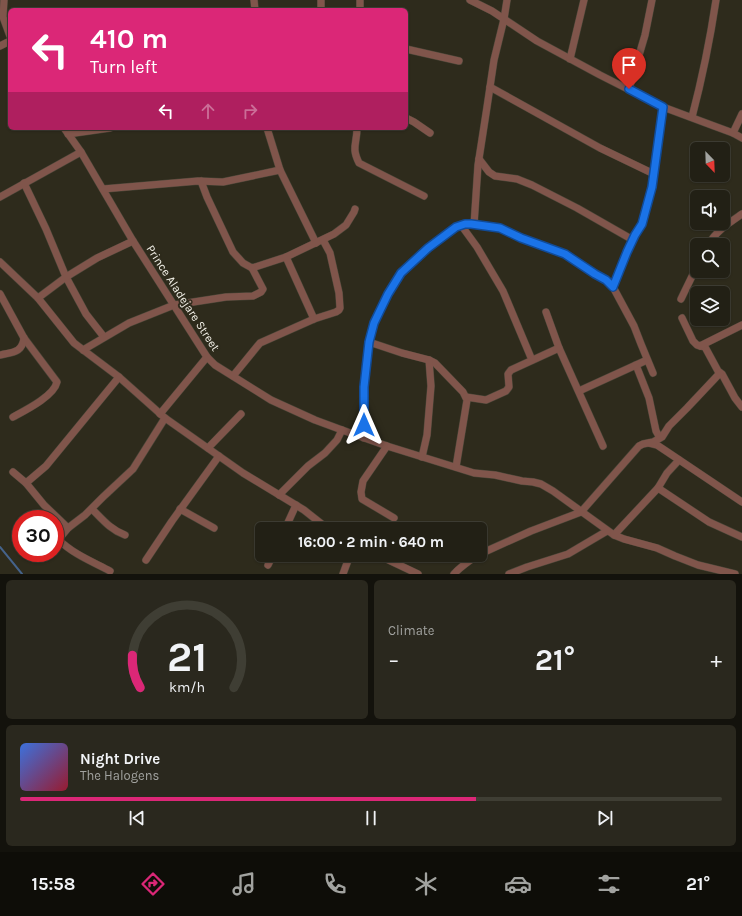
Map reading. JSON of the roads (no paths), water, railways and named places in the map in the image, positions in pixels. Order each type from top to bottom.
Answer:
[{"type":"street","points":[[4,0],[3,16],[8,30]]},
{"type":"street","points":[[470,0],[492,11],[537,41],[663,107],[733,133],[742,138]]},
{"type":"street","points":[[474,224],[479,159],[494,60],[507,0]]},
{"type":"street","points":[[570,59],[584,0]]},
{"type":"street","points":[[629,89],[645,35],[652,0]]},
{"type":"street","points":[[692,117],[701,84],[716,0]]},
{"type":"street","points":[[408,49],[459,61]]},
{"type":"street","points":[[490,87],[600,148],[654,174]]},
{"type":"street","points":[[613,287],[632,240],[642,224],[652,187],[663,107]]},
{"type":"street","points":[[733,133],[742,114]]},
{"type":"street","points":[[408,119],[430,133]]},
{"type":"street","points":[[66,131],[81,130]]},
{"type":"street","points":[[233,376],[260,343],[314,319],[336,312],[340,308],[339,293],[330,254],[319,242],[280,170],[268,130]]},
{"type":"street","points":[[357,130],[354,149],[355,156],[359,164],[424,196]]},
{"type":"street","name":"Prince Aladejare Street","points":[[66,131],[81,152],[133,241],[207,357],[215,365],[271,400],[316,420],[387,446],[456,467],[474,472],[541,484],[553,491],[610,533],[624,539],[658,548],[698,564],[735,574]]},
{"type":"street","points":[[0,197],[81,152]]},
{"type":"street","points":[[479,159],[489,172],[495,176],[517,179],[532,185],[577,208],[632,240]]},
{"type":"street","points":[[103,189],[201,181],[223,182],[280,170]]},
{"type":"street","points":[[83,350],[129,323],[174,304],[226,297],[253,296],[262,291],[263,288],[252,268],[243,263],[233,252],[201,181]]},
{"type":"street","points":[[24,183],[46,229],[66,277],[86,314],[104,338]]},
{"type":"street","points":[[252,268],[286,257],[334,234],[346,225],[355,209]]},
{"type":"street","points":[[712,238],[722,228],[742,214]]},
{"type":"street","points":[[364,438],[364,387],[369,342],[374,323],[388,294],[401,273],[428,248],[456,227],[461,225],[474,224],[500,228],[521,238],[565,254],[606,280],[613,287],[634,326],[653,373]]},
{"type":"street","points":[[461,225],[477,247],[503,290],[532,360]]},
{"type":"street","points":[[38,298],[66,277],[97,258],[133,241]]},
{"type":"street","points":[[286,257],[314,319]]},
{"type":"street","points":[[0,262],[38,298],[70,340],[119,377],[163,416],[243,473],[304,510],[319,522]]},
{"type":"street","points":[[681,299],[691,278]]},
{"type":"street","points":[[0,294],[24,338],[57,382],[56,387],[52,392],[25,411],[13,417]]},
{"type":"street","points":[[546,312],[559,348],[603,446]]},
{"type":"street","points":[[682,318],[693,341],[697,345],[705,347],[718,371],[722,374],[739,398],[742,407]]},
{"type":"street","points":[[700,346],[742,325]]},
{"type":"street","points":[[0,355],[18,350],[23,344],[24,338]]},
{"type":"street","points":[[369,342],[435,363],[463,392],[467,400],[456,467]]},
{"type":"street","points":[[466,397],[486,400],[506,391],[509,387],[509,371],[559,348]]},
{"type":"street","points":[[110,571],[75,552],[59,539],[68,528],[92,509],[133,469],[163,416],[207,357]]},
{"type":"street","points":[[422,457],[426,435],[431,386],[429,360]]},
{"type":"street","points":[[578,391],[647,360]]},
{"type":"street","points":[[636,365],[649,398],[656,431],[661,438],[666,451]]},
{"type":"street","points":[[487,550],[531,530],[581,512],[639,446],[661,438],[669,426],[720,373]]},
{"type":"street","points":[[26,483],[46,466],[119,377]]},
{"type":"street","points":[[208,448],[241,414]]},
{"type":"street","points":[[279,495],[308,466],[325,453],[337,440],[342,430]]},
{"type":"street","points":[[649,443],[666,451],[742,502]]},
{"type":"street","points":[[387,446],[363,481],[361,492],[362,499],[394,518]]},
{"type":"street","points":[[146,560],[154,546],[219,456]]},
{"type":"street","points":[[509,574],[527,571],[545,562],[568,554],[610,533],[658,488],[667,473],[679,460]]},
{"type":"street","points":[[13,472],[26,483],[44,505],[68,528]]},
{"type":"street","points":[[658,488],[709,522],[742,537]]},
{"type":"street","points":[[288,522],[296,505]]},
{"type":"street","points":[[92,509],[111,528],[125,535]]},
{"type":"street","points":[[180,509],[214,528]]},
{"type":"street","points":[[343,574],[347,562]]},
{"type":"street","points":[[393,562],[418,574]]},
{"type":"street","points":[[454,574],[466,562]]},
{"type":"waterway","points":[[0,547],[22,574]]}]
